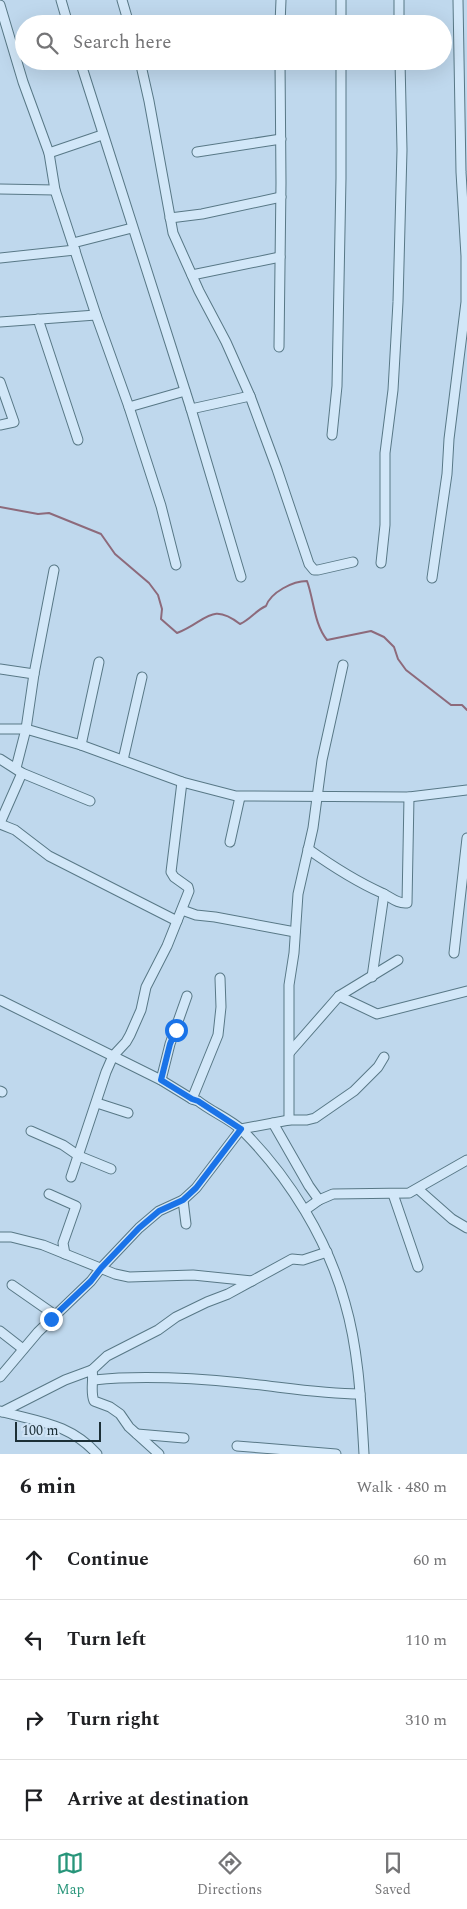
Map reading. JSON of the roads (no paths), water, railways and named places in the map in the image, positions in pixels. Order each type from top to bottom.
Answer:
[{"type":"street","points":[[61,0],[65,15]]},
{"type":"street","points":[[122,0],[126,15]]},
{"type":"street","points":[[280,0],[280,15]]},
{"type":"street","points":[[341,0],[341,15]]},
{"type":"street","points":[[399,0],[400,15]]},
{"type":"street","points":[[432,578],[447,474],[449,439],[466,302],[466,256],[460,162],[458,0]]},
{"type":"street","points":[[0,5],[15,55]]},
{"type":"street","points":[[19,70],[49,153],[55,190],[96,315],[130,407],[161,506],[176,565]]},
{"type":"street","points":[[83,70],[191,409],[241,577]]},
{"type":"street","points":[[142,70],[150,101],[173,233],[250,396],[310,568],[318,570],[354,562]]},
{"type":"street","points":[[279,347],[281,290],[280,70]]},
{"type":"street","points":[[332,435],[337,386],[341,70]]},
{"type":"street","points":[[380,563],[385,525],[385,453],[393,381],[398,302],[402,150],[400,70]]},
{"type":"street","points":[[49,153],[102,135]]},
{"type":"street","points":[[197,152],[281,138]]},
{"type":"street","points":[[0,189],[55,190]]},
{"type":"street","points":[[170,218],[202,214],[281,197]]},
{"type":"street","points":[[0,258],[74,246],[132,228]]},
{"type":"street","points":[[192,275],[280,257]]},
{"type":"street","points":[[0,322],[96,315]]},
{"type":"street","points":[[38,319],[78,440]]},
{"type":"street","points":[[0,382],[14,422],[0,425]]},
{"type":"street","points":[[130,407],[185,391]]},
{"type":"street","points":[[191,409],[250,396]]},
{"type":"street","points":[[54,570],[34,674],[19,771],[0,824],[15,830],[49,856],[177,921]]},
{"type":"street","points":[[81,745],[99,662]]},
{"type":"street","points":[[289,1120],[289,985],[294,953],[298,894],[313,828],[322,760],[343,665]]},
{"type":"street","points":[[0,670],[34,674]]},
{"type":"street","points":[[123,760],[142,677]]},
{"type":"street","points":[[0,729],[26,729],[81,745],[182,782],[240,797],[409,797],[467,790]]},
{"type":"street","points":[[0,759],[19,771],[90,801]]},
{"type":"street","points":[[71,1177],[114,1056],[130,1035],[141,1010],[146,987],[167,946],[189,889],[174,877],[171,872],[182,782]]},
{"type":"street","points":[[230,842],[240,797]]},
{"type":"street","points":[[308,849],[355,881],[384,894],[400,904],[407,903],[409,797]]},
{"type":"street","points":[[454,953],[467,838]]},
{"type":"street","points":[[372,977],[384,894]]},
{"type":"street","points":[[182,910],[200,916],[215,917],[295,932]]},
{"type":"street","points":[[290,1052],[339,996],[398,960]]},
{"type":"street","points":[[192,1099],[218,1036],[221,1007],[220,978]]},
{"type":"street","points":[[339,996],[377,1014],[467,991]]},
{"type":"street","points":[[161,1080],[170,1044],[188,996]]},
{"type":"street","points":[[0,1000],[114,1056],[198,1101],[241,1129],[282,1177],[305,1210],[327,1252],[345,1302],[352,1334],[360,1394],[364,1454]]},
{"type":"street","points":[[0,1378],[55,1314],[91,1281],[139,1228],[159,1211],[183,1200],[196,1188],[241,1129],[289,1120],[315,1118],[354,1091],[378,1067],[384,1057]]},
{"type":"street","points":[[97,1103],[128,1113]]},
{"type":"street","points":[[273,1123],[309,1186],[320,1200]]},
{"type":"street","points":[[31,1131],[63,1145],[79,1156],[111,1169]]},
{"type":"street","points":[[305,1210],[333,1194],[409,1193],[467,1160]]},
{"type":"street","points":[[418,1189],[452,1219],[467,1228]]},
{"type":"street","points":[[49,1194],[76,1206],[63,1243],[65,1254]]},
{"type":"street","points":[[393,1194],[418,1267]]},
{"type":"street","points":[[183,1200],[186,1224]]},
{"type":"street","points":[[0,1237],[11,1237],[27,1241],[115,1274],[130,1277],[193,1275],[252,1281]]},
{"type":"street","points":[[1,1411],[65,1380],[92,1370],[107,1356],[158,1330],[176,1317],[228,1294],[292,1259],[303,1260],[327,1252]]},
{"type":"street","points":[[12,1285],[55,1314]]},
{"type":"street","points":[[0,1331],[23,1349]]},
{"type":"street","points":[[92,1370],[94,1401],[110,1407],[120,1414],[136,1434],[159,1454]]},
{"type":"street","points":[[94,1380],[149,1376],[241,1383],[331,1394],[360,1394]]},
{"type":"street","points":[[1,1411],[58,1426],[88,1443],[97,1454]]},
{"type":"street","points":[[136,1434],[184,1438]]},
{"type":"street","points":[[237,1446],[336,1454]]},
{"type":"waterway","points":[[0,507],[38,514],[49,513],[101,534],[115,554],[149,583],[158,595],[162,609],[161,619],[177,633],[215,614],[230,617],[240,624],[266,606],[273,596],[283,588],[307,581],[319,627],[327,640],[371,631],[384,637],[394,647],[398,659],[406,670],[451,705],[462,705],[467,710]]}]
